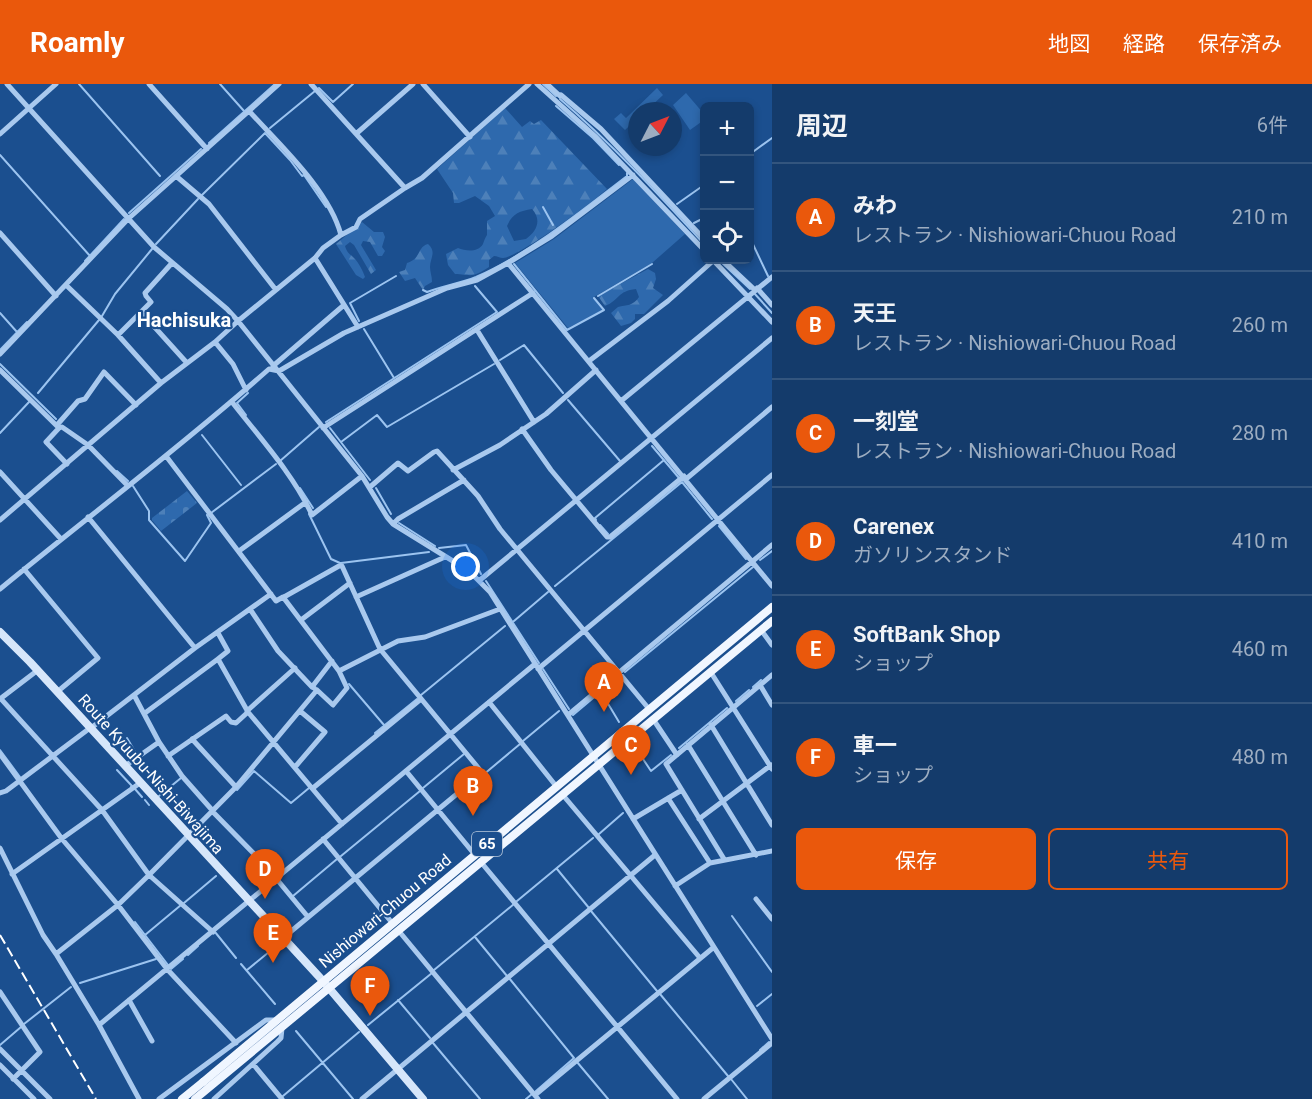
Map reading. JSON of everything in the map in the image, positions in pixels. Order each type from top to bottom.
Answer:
[{"type":"main road","name":"Nishiowari-Chuou Road","points":[[182,1099],[205,1085],[326,985],[559,790],[593,756],[772,607]]},
{"type":"main road","name":"Nishiowari-Chuou Road","points":[[559,790],[599,763],[772,621]]},
{"type":"main road","name":"Route Kyuubu-Nishi-Biwajima","points":[[0,632],[38,670],[326,985],[423,1099]]},
{"type":"main road","name":"Nishiowari-Chuou Road","points":[[195,1099],[205,1085]]},
{"type":"street","points":[[7,84],[154,247],[227,309],[272,367],[279,370],[362,476],[393,524],[480,580],[599,763],[772,1039]]},
{"type":"street","points":[[0,134],[56,84]]},
{"type":"street","points":[[149,84],[207,149]]},
{"type":"street","points":[[0,354],[128,219],[279,84]]},
{"type":"street","points":[[311,84],[405,188]]},
{"type":"street","points":[[357,133],[413,84]]},
{"type":"street","points":[[423,84],[470,137]]},
{"type":"street","points":[[0,520],[161,383],[215,342],[237,321],[315,258],[323,248],[356,227],[360,219],[422,178],[529,84]]},
{"type":"street","points":[[537,84],[560,96],[601,129],[700,234]]},
{"type":"street","points":[[548,84],[700,245]]},
{"type":"street","points":[[249,111],[305,173],[332,211],[341,235]]},
{"type":"street","points":[[279,370],[358,327],[447,288],[477,280],[508,263],[552,236],[633,175]]},
{"type":"street","points":[[176,176],[209,204],[276,290]]},
{"type":"street","points":[[0,233],[56,296]]},
{"type":"street","points":[[315,258],[358,327]]},
{"type":"street","points":[[118,335],[151,302],[145,293],[172,263]]},
{"type":"street","points":[[508,263],[772,586]]},
{"type":"street","points":[[589,361],[668,301],[710,264]]},
{"type":"street","points":[[718,264],[772,322]]},
{"type":"street","points":[[728,264],[772,305]]},
{"type":"street","points":[[621,401],[772,277]]},
{"type":"street","points":[[66,285],[118,335],[161,383]]},
{"type":"street","points":[[323,428],[533,293]]},
{"type":"street","points":[[0,589],[232,402],[344,305]]},
{"type":"street","points":[[141,312],[187,363]]},
{"type":"street","points":[[477,330],[534,422]]},
{"type":"street","points":[[480,580],[772,338]]},
{"type":"street","points":[[215,342],[233,364],[246,390]]},
{"type":"street","points":[[0,370],[58,426],[88,445],[127,485]]},
{"type":"street","points":[[453,470],[500,445],[546,414],[596,370]]},
{"type":"street","points":[[67,464],[46,442],[78,401],[85,399],[104,372],[136,405]]},
{"type":"street","points":[[232,402],[279,462],[312,515],[362,476]]},
{"type":"street","points":[[522,429],[576,501],[607,537],[610,537],[772,407]]},
{"type":"street","points":[[370,487],[398,463],[408,471],[437,452],[478,496],[516,549],[649,709]]},
{"type":"street","points":[[166,456],[276,601],[342,566],[380,649],[481,774],[283,938]]},
{"type":"street","points":[[0,472],[61,539]]},
{"type":"street","points":[[99,1025],[489,702],[584,631],[772,475]]},
{"type":"street","points":[[393,524],[464,480]]},
{"type":"street","points":[[239,551],[306,502]]},
{"type":"street","points":[[88,517],[195,648]]},
{"type":"street","points":[[568,715],[772,545]]},
{"type":"street","points":[[356,597],[445,557]]},
{"type":"street","points":[[24,570],[98,658],[57,692]]},
{"type":"street","points":[[301,620],[350,583]]},
{"type":"street","points":[[0,793],[6,791],[195,648],[271,594]]},
{"type":"street","points":[[250,609],[278,651],[333,705],[347,688],[339,670],[284,597]]},
{"type":"street","points":[[339,670],[380,649],[408,638],[433,634],[500,609]]},
{"type":"street","points":[[761,630],[772,645]]},
{"type":"street","points":[[145,713],[228,651],[218,633]]},
{"type":"street","points":[[218,659],[248,712],[342,824]]},
{"type":"street","points":[[56,954],[118,905],[236,787],[300,711],[315,689],[322,672],[332,661]]},
{"type":"street","points":[[168,756],[226,716],[231,722],[236,723],[295,668]]},
{"type":"street","points":[[38,670],[0,699],[102,810],[149,875],[213,932]]},
{"type":"street","points":[[699,819],[771,766],[710,671]]},
{"type":"street","points":[[724,859],[666,764],[772,675]]},
{"type":"street","points":[[760,685],[772,705]]},
{"type":"street","points":[[134,695],[159,742],[182,776],[277,878],[308,917]]},
{"type":"street","points":[[313,788],[421,699]]},
{"type":"street","points":[[489,702],[559,790],[700,957]]},
{"type":"street","points":[[295,767],[325,732],[300,711]]},
{"type":"street","points":[[653,719],[677,755]]},
{"type":"street","points":[[711,725],[772,825]]},
{"type":"street","points":[[192,739],[236,787]]},
{"type":"street","points":[[125,766],[159,742]]},
{"type":"street","points":[[688,745],[756,855]]},
{"type":"street","points":[[0,754],[62,839],[118,905],[167,969],[236,1043]]},
{"type":"street","points":[[406,771],[677,1099]]},
{"type":"street","points":[[12,874],[140,783]]},
{"type":"street","points":[[633,819],[682,790]]},
{"type":"street","points":[[668,798],[710,863]]},
{"type":"street","points":[[323,839],[537,1097],[617,1026],[714,947]]},
{"type":"street","points":[[0,848],[43,935],[99,1025],[139,1099]]},
{"type":"street","points":[[675,886],[710,863],[772,851]]},
{"type":"street","points":[[362,1099],[655,855]]},
{"type":"street","points":[[756,899],[772,919]]},
{"type":"street","points":[[0,992],[40,1052],[14,1078]]},
{"type":"street","points":[[129,1000],[152,1041]]},
{"type":"street","points":[[159,1099],[266,1020],[280,1023],[281,1038],[214,1099]]},
{"type":"street","points":[[704,1099],[772,1043]]},
{"type":"street","points":[[0,1049],[50,1099]]},
{"type":"street","points":[[253,1064],[282,1099]]},
{"type":"street","points":[[0,1065],[34,1099]]},
{"type":"street","points":[[181,1083],[195,1099]]},
{"type":"green space","points":[[657,88],[663,95],[656,102],[643,102]]},
{"type":"green space","points":[[686,93],[700,109],[700,123],[690,130],[682,118],[682,102],[676,102]]},
{"type":"green space","points":[[505,108],[522,127],[530,121],[534,124],[541,120],[607,189],[524,249],[503,258],[494,256],[489,260],[489,267],[476,274],[455,274],[448,265],[446,254],[458,248],[471,250],[481,247],[487,235],[487,221],[495,216],[489,206],[475,196],[454,203],[453,193],[437,169]],"holes":[[[532,209],[537,225],[533,232],[526,239],[514,241],[507,226],[511,219],[516,214],[527,210]]]},
{"type":"green space","points":[[621,113],[626,118],[628,116],[628,127],[625,130],[614,119]]},
{"type":"green space","points":[[633,179],[685,234],[652,263],[594,297],[603,310],[568,328],[515,263],[554,239]]},
{"type":"green space","points":[[362,222],[374,232],[383,232],[385,237],[382,247],[385,251],[382,256],[378,256],[370,242],[363,241],[361,245],[376,270],[371,274],[354,245],[350,242],[345,246],[361,267],[365,277],[363,279],[356,275],[336,244]]},
{"type":"green space","points":[[428,244],[433,252],[430,267],[432,282],[423,290],[415,278],[405,281],[399,272],[405,270],[407,263],[415,259],[422,248]]},
{"type":"green space","points":[[648,269],[655,273],[653,288],[663,295],[644,314],[635,314],[635,319],[631,323],[621,326],[611,313],[618,307],[630,305],[637,300],[639,297],[636,289],[625,292],[605,306],[598,296]]},
{"type":"green space","points":[[187,491],[197,503],[161,531],[152,518]]},
{"type":"waterway","points":[[79,84],[160,176]]},
{"type":"waterway","points":[[220,84],[244,111]]},
{"type":"waterway","points":[[209,143],[275,84]]},
{"type":"waterway","points":[[319,88],[333,102],[353,84]]},
{"type":"waterway","points":[[543,84],[556,96]]},
{"type":"waterway","points":[[270,128],[315,91]]},
{"type":"waterway","points":[[560,99],[616,151],[700,240]]},
{"type":"waterway","points":[[556,106],[593,138],[619,165]]},
{"type":"waterway","points":[[202,195],[265,133],[302,176],[304,175],[326,207]]},
{"type":"waterway","points":[[754,151],[772,138]]},
{"type":"waterway","points":[[129,213],[201,149]]},
{"type":"waterway","points":[[0,155],[90,256]]},
{"type":"waterway","points":[[423,290],[427,292],[470,279],[496,267],[535,244],[573,217],[627,176],[627,173]]},
{"type":"waterway","points":[[677,204],[700,188]]},
{"type":"waterway","points":[[156,244],[198,199]]},
{"type":"waterway","points":[[543,207],[553,225]]},
{"type":"waterway","points":[[85,261],[124,219]]},
{"type":"waterway","points":[[694,223],[700,220]]},
{"type":"waterway","points":[[754,246],[768,276]]},
{"type":"waterway","points":[[102,316],[115,294],[152,249]]},
{"type":"waterway","points":[[514,264],[567,330],[604,310],[594,298]]},
{"type":"waterway","points":[[598,296],[652,264]]},
{"type":"waterway","points":[[723,264],[750,289]]},
{"type":"waterway","points":[[359,321],[350,303],[396,276]]},
{"type":"waterway","points":[[326,422],[497,312],[475,286]]},
{"type":"waterway","points":[[754,293],[772,313]]},
{"type":"waterway","points":[[0,313],[17,332]]},
{"type":"waterway","points":[[38,393],[99,320]]},
{"type":"waterway","points":[[0,350],[27,322]]},
{"type":"waterway","points":[[364,329],[394,378]]},
{"type":"waterway","points":[[500,360],[524,345],[563,393]]},
{"type":"waterway","points":[[0,364],[56,419]]},
{"type":"waterway","points":[[341,442],[377,415],[387,427],[494,364]]},
{"type":"waterway","points":[[246,415],[237,403],[248,393]]},
{"type":"waterway","points":[[568,400],[620,461]]},
{"type":"waterway","points":[[0,433],[29,402]]},
{"type":"waterway","points":[[280,461],[319,427]]},
{"type":"waterway","points":[[330,428],[370,480]]},
{"type":"waterway","points":[[202,435],[241,485]]},
{"type":"waterway","points":[[652,446],[679,478]]},
{"type":"waterway","points":[[596,520],[595,518],[664,460]]},
{"type":"waterway","points":[[211,513],[276,464]]},
{"type":"waterway","points":[[117,471],[128,481]]},
{"type":"waterway","points":[[555,586],[682,482],[712,519]]},
{"type":"waterway","points":[[133,486],[149,511],[149,520],[185,561],[211,523],[207,515]]},
{"type":"waterway","points":[[300,488],[313,508]]},
{"type":"waterway","points":[[376,488],[391,514]]},
{"type":"waterway","points":[[309,514],[331,559],[340,563]]},
{"type":"waterway","points":[[399,523],[435,546]]},
{"type":"waterway","points":[[600,525],[608,534]]},
{"type":"waterway","points":[[719,526],[746,559]]},
{"type":"waterway","points":[[439,548],[466,545],[481,574]]},
{"type":"waterway","points":[[760,560],[772,551]]},
{"type":"waterway","points":[[341,563],[429,552]]},
{"type":"waterway","points":[[625,672],[753,567]]},
{"type":"waterway","points":[[486,581],[539,663]]},
{"type":"waterway","points":[[514,621],[548,592]]},
{"type":"waterway","points":[[421,695],[505,626]]},
{"type":"waterway","points":[[543,669],[569,709]]},
{"type":"waterway","points":[[573,715],[617,678]]},
{"type":"waterway","points":[[753,687],[761,680]]},
{"type":"waterway","points":[[349,684],[384,725]]},
{"type":"waterway","points":[[736,701],[749,690]]},
{"type":"waterway","points":[[601,692],[619,722]]},
{"type":"waterway","points":[[375,733],[417,699]]},
{"type":"waterway","points":[[679,748],[727,708]]},
{"type":"waterway","points":[[523,741],[559,711]]},
{"type":"waterway","points":[[127,738],[137,755]]},
{"type":"waterway","points":[[483,775],[520,744]]},
{"type":"waterway","points":[[635,747],[651,771],[671,755]]},
{"type":"waterway","points":[[0,750],[20,777]]},
{"type":"waterway","points":[[423,788],[464,754]]},
{"type":"waterway","points":[[117,770],[131,787]]},
{"type":"waterway","points":[[237,790],[254,771],[291,803],[309,788]]},
{"type":"waterway","points":[[159,796],[181,778]]},
{"type":"waterway","points":[[135,789],[142,797]]},
{"type":"waterway","points":[[341,856],[420,791]]},
{"type":"waterway","points":[[145,800],[149,805]]},
{"type":"waterway","points":[[599,834],[623,813]]},
{"type":"waterway","points":[[517,901],[593,838]]},
{"type":"waterway","points":[[293,896],[337,859]]},
{"type":"waterway","points":[[557,869],[589,908]]},
{"type":"waterway","points":[[184,903],[216,876]]},
{"type":"waterway","points":[[434,970],[514,904]]},
{"type":"waterway","points":[[145,935],[181,905]]},
{"type":"waterway","points":[[591,911],[657,991]]},
{"type":"waterway","points":[[732,916],[772,972]]},
{"type":"waterway","points":[[135,922],[168,965]]},
{"type":"waterway","points":[[215,932],[236,958]]},
{"type":"waterway","points":[[475,937],[507,976]]},
{"type":"waterway","points":[[247,970],[280,943]]},
{"type":"waterway","points":[[188,955],[198,946]]},
{"type":"waterway","points":[[80,983],[156,959]]},
{"type":"waterway","points":[[171,969],[183,959]]},
{"type":"waterway","points":[[241,964],[275,1004]]},
{"type":"waterway","points":[[368,1025],[432,973]]},
{"type":"waterway","points":[[509,978],[574,1058],[536,1091]]},
{"type":"waterway","points":[[24,1024],[71,987]]},
{"type":"waterway","points":[[660,994],[728,1076]]},
{"type":"waterway","points":[[757,1006],[772,994]]},
{"type":"waterway","points":[[398,1000],[430,1038]]},
{"type":"waterway","points":[[0,1045],[21,1027]]},
{"type":"waterway","points":[[296,1031],[353,1099]]},
{"type":"waterway","points":[[283,1096],[359,1032]]},
{"type":"waterway","points":[[760,1050],[769,1042]]},
{"type":"waterway","points":[[433,1043],[480,1099]]},
{"type":"waterway","points":[[577,1062],[608,1099]]},
{"type":"waterway","points":[[731,1079],[747,1099]]},
{"type":"waterway","points":[[526,1099],[532,1094]]},
{"type":"railway","points":[[0,935],[96,1099]]},
{"type":"place","name":"みわ","points":[[604,712]]},
{"type":"place","name":"一刻堂","points":[[631,775]]},
{"type":"place","name":"天王","points":[[473,816]]},
{"type":"place","name":"Carenex","points":[[265,899]]},
{"type":"place","name":"SoftBank Shop","points":[[273,963]]},
{"type":"place","name":"車一","points":[[370,1016]]},
{"type":"district","name":"Hachisuka","points":[[184,320]]}]
